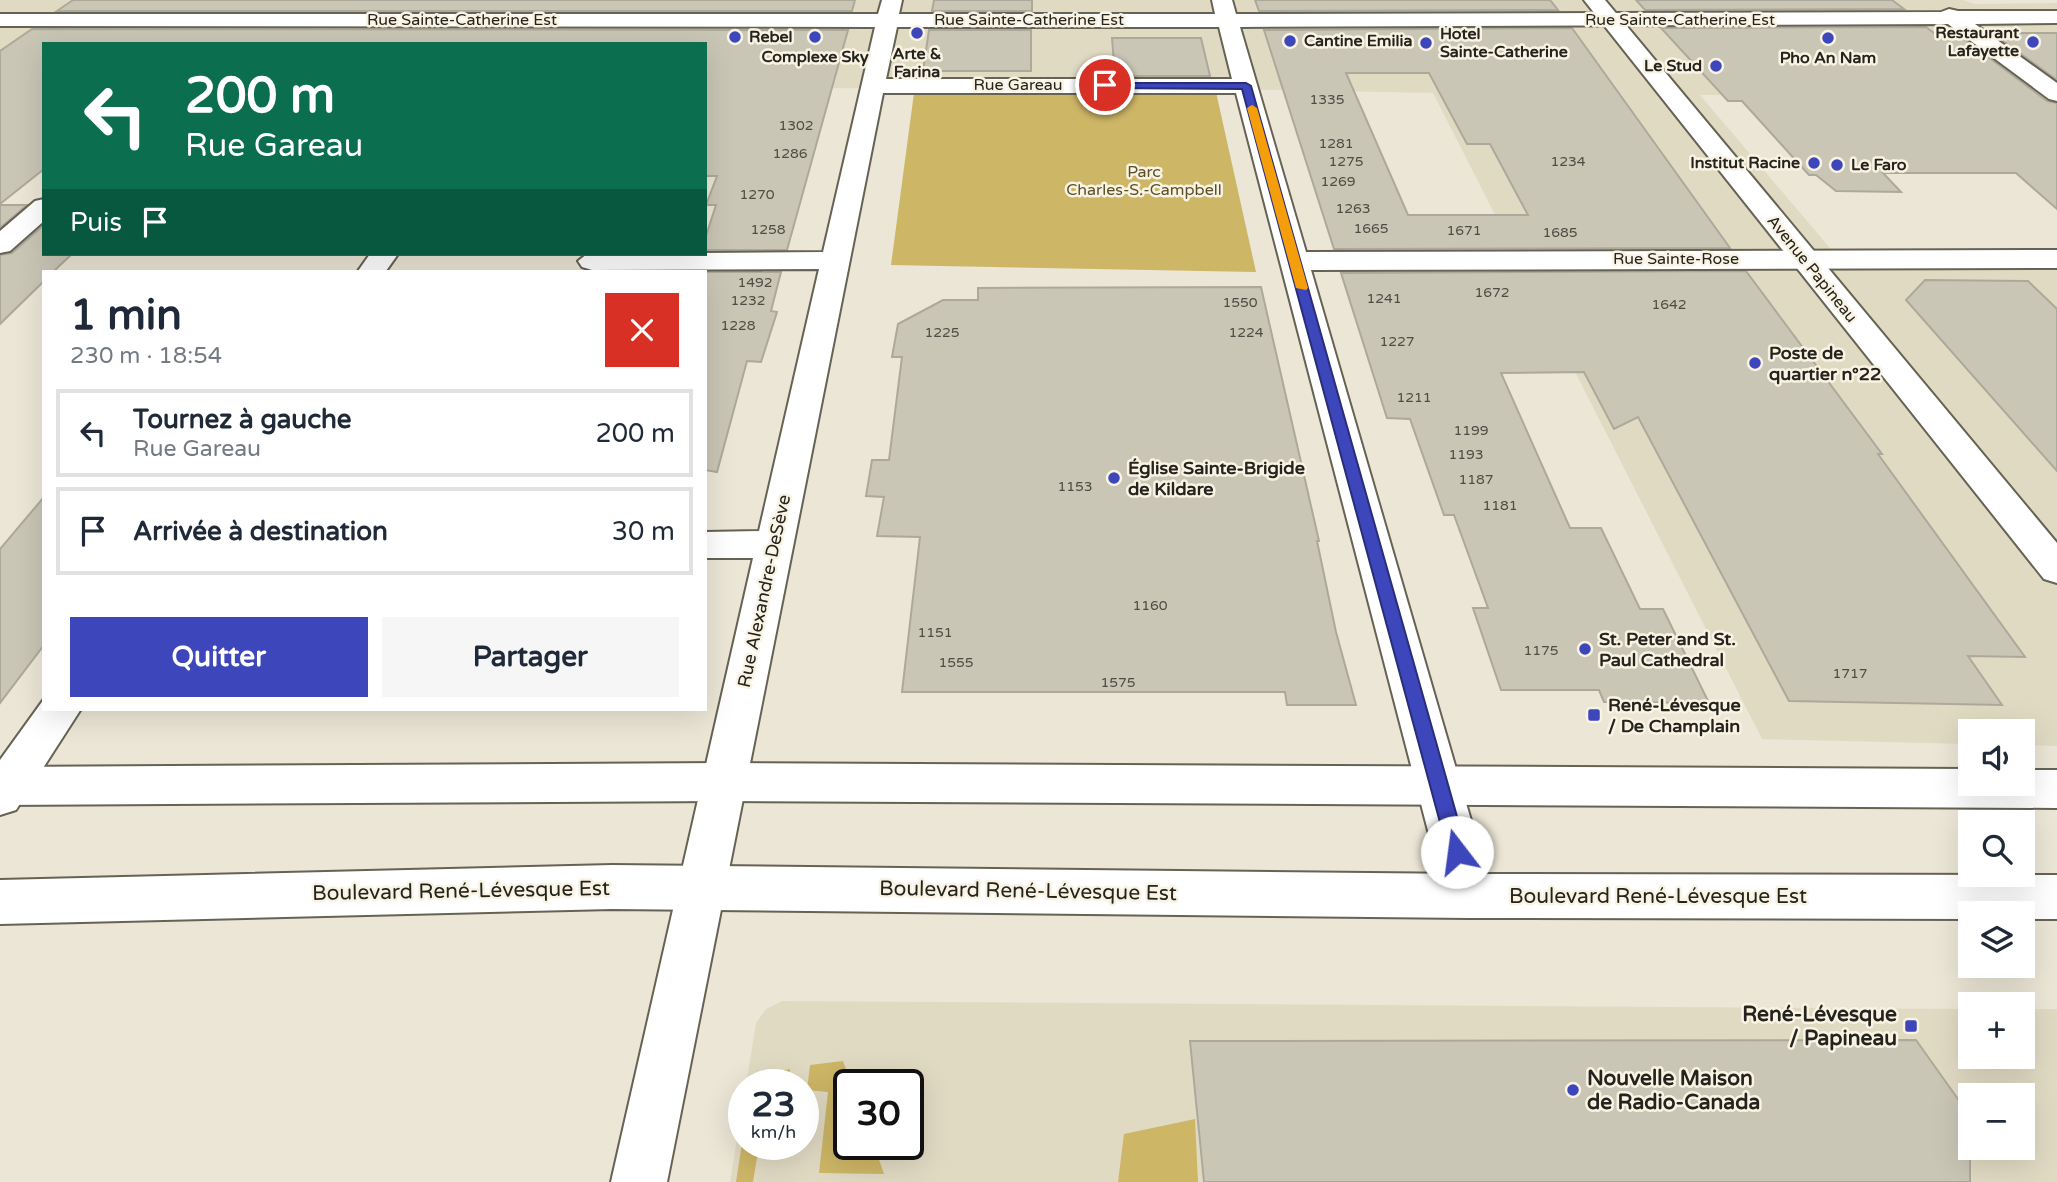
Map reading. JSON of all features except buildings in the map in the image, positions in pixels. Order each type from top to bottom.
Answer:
[{"type":"street","points":[[233,39],[276,0]]},
{"type":"street","points":[[535,42],[565,0]]},
{"type":"street","points":[[1928,0],[2057,94]]},
{"type":"street","name":"Rue Sainte-Catherine Est","points":[[0,20],[551,20],[890,10],[1602,10],[1953,18],[2057,17]]},
{"type":"street","name":"Rue Alexandre-DeSève","points":[[639,1182],[703,888],[773,544],[890,10]]},
{"type":"street","points":[[1225,10],[1469,896]]},
{"type":"street","name":"Avenue Papineau","points":[[1602,10],[2057,569]]},
{"type":"street","name":"Rue Gareau","points":[[874,86],[1246,86]]},
{"type":"street","points":[[0,245],[42,208]]},
{"type":"street","name":"Rue Sainte-Rose","points":[[1295,261],[2057,258]]},
{"type":"street","points":[[592,261],[836,260]]},
{"type":"street","points":[[707,545],[773,544]]},
{"type":"street","points":[[2,789],[59,711]]},
{"type":"street","points":[[2,789],[725,782],[2057,789]]},
{"type":"street","name":"Boulevard René-Lévesque Est","points":[[0,902],[612,887],[1469,896],[2057,897]]},
{"type":"shaded area","points":[[0,0],[1963,0],[1975,4],[2057,3],[2057,95],[1700,95],[1835,254],[2057,255],[2057,746],[2035,745],[2035,719],[1958,719],[1958,744],[1762,739],[1433,93],[1225,89],[707,88],[707,42],[42,42],[42,46],[0,87]]},
{"type":"shaded area","points":[[782,1001],[1958,1009],[1958,1069],[2035,1069],[2035,1009],[2057,1009],[2057,1182],[730,1182],[734,1160],[819,1160],[819,1069],[749,1069],[756,1023],[766,1009]]},
{"type":"green space","name":"Parc Charles-S.-Campbell","points":[[1216,92],[1256,272],[891,265],[914,93]]},
{"type":"green space","points":[[843,1061],[846,1069],[833,1069],[833,1160],[879,1160],[884,1174],[819,1173],[828,1092],[819,1091],[819,1069],[810,1069],[810,1065]]},
{"type":"green space","points":[[1195,1119],[1198,1182],[1118,1182],[1124,1134]]},
{"type":"green space","points":[[739,1160],[757,1160],[753,1182],[736,1182]]},
{"type":"slow traffic","points":[[1252,108],[1302,288]]},
{"type":"place","name":"Arte & Farina","points":[[917,33]]},
{"type":"place","name":"Rebel","points":[[735,37]]},
{"type":"place","name":"Complexe Sky","points":[[815,37]]},
{"type":"place","name":"Pho An Nam","points":[[1828,38]]},
{"type":"place","name":"Cantine Emilia","points":[[1290,41]]},
{"type":"place","name":"Restaurant Lafayette","points":[[2033,42]]},
{"type":"place","name":"Hotel Sainte-Catherine","points":[[1426,43]]},
{"type":"place","name":"Le Stud","points":[[1716,66]]},
{"type":"place","name":"Institut Racine","points":[[1814,163]]},
{"type":"place","name":"Le Faro","points":[[1837,165]]},
{"type":"place","name":"Poste de quartier n°22","points":[[1755,363]]},
{"type":"place","name":"Église Sainte-Brigide de Kildare","points":[[1114,478]]},
{"type":"place","name":"St. Peter and St. Paul Cathedral","points":[[1585,649]]},
{"type":"place","name":"René-Lévesque / De Champlain","points":[[1594,715]]},
{"type":"place","name":"René-Lévesque / Papineau","points":[[1911,1026]]},
{"type":"place","name":"Nouvelle Maison de Radio-Canada","points":[[1573,1090]]},
{"type":"route","points":[[1105,85],[1246,86],[1457,852]]}]
